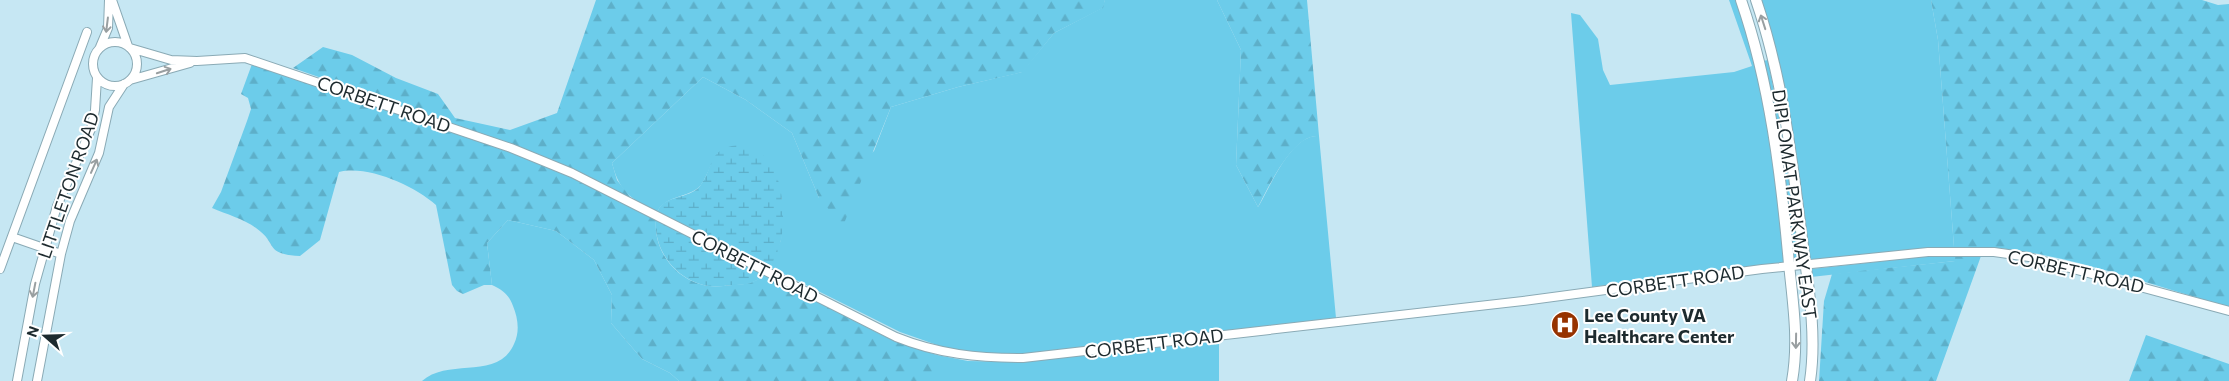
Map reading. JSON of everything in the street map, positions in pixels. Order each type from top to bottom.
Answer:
[{"type":"main road","name":"DIPLOMAT PARKWAY EAST","points":[[1741,0],[1758,58],[1768,102],[1779,171],[1796,328],[1792,381]]},
{"type":"main road","name":"DIPLOMAT PARKWAY EAST","points":[[1756,0],[1772,55],[1794,174],[1806,265],[1813,347],[1810,381]]},
{"type":"main road","points":[[1758,58],[1772,55]]},
{"type":"street","points":[[110,0],[129,47]]},
{"type":"street","name":"LITTLETON ROAD","points":[[16,381],[44,248],[57,206],[91,129],[95,110],[97,78],[93,62],[108,28],[110,0]]},
{"type":"street","name":"LITTLETON ROAD","points":[[0,269],[87,32]]},
{"type":"street","points":[[100,48],[115,42],[129,47]]},
{"type":"street","name":"CORBETT ROAD","points":[[129,47],[163,59],[197,61],[245,58],[511,148],[581,178],[896,337],[926,348],[957,356],[993,358],[1032,357],[1504,303],[1790,266],[1950,250],[2012,254],[2061,264],[2229,311]]},
{"type":"street","name":"LITTLETON ROAD","points":[[37,381],[61,254],[70,221],[99,152],[109,107],[135,74],[138,63],[137,57],[129,47]]},
{"type":"street","points":[[97,78],[110,86],[197,61]]},
{"type":"street","points":[[12,237],[61,254]]},
{"type":"green space","points":[[596,0],[1105,0],[1103,8],[1054,33],[1023,72],[958,87],[891,107],[843,226],[819,198],[792,133],[746,100],[703,77],[612,163],[617,180],[631,198],[573,169],[512,145],[293,68],[323,47],[352,55],[396,78],[438,94],[455,118],[510,130],[557,113]]},
{"type":"green space","points":[[1105,0],[1217,0],[1241,50],[1236,165],[1258,207],[1282,163],[1291,152],[1299,143],[1309,137],[1319,136],[1336,318],[1022,354],[957,352],[900,332],[770,267],[781,240],[782,198],[718,153],[698,188],[670,200],[657,212],[627,194],[615,173],[612,163],[703,77],[746,100],[792,133],[819,198],[874,151],[891,107],[958,87],[1022,72],[1054,33],[1102,8]]},
{"type":"green space","points":[[1217,0],[1307,0],[1319,136],[1309,137],[1291,152],[1282,163],[1258,207],[1236,165],[1241,50]]},
{"type":"green space","points":[[1729,0],[1736,0],[1755,64],[1773,163],[1785,263],[1592,287],[1571,13],[1580,15],[1598,39],[1603,70],[1610,85],[1734,72],[1752,66]]},
{"type":"green space","points":[[1760,0],[1931,0],[1938,40],[1954,247],[1927,248],[1810,261]]},
{"type":"green space","points":[[1931,0],[2202,0],[2218,5],[2229,4],[2229,307],[2096,268],[2042,255],[1999,248],[1954,247],[1938,40]]},
{"type":"green space","points":[[1768,60],[1790,175],[1801,261],[1794,262],[1783,171],[1763,61]]},
{"type":"green space","points":[[252,64],[509,152],[570,177],[656,220],[656,232],[663,253],[677,272],[687,278],[697,283],[717,286],[749,283],[764,275],[894,341],[937,355],[937,381],[679,381],[670,373],[642,359],[611,323],[612,295],[594,260],[556,231],[508,220],[487,243],[492,285],[484,285],[463,294],[452,285],[436,205],[404,184],[377,174],[351,171],[339,172],[320,240],[300,256],[281,253],[273,247],[263,234],[251,225],[212,208],[221,192],[251,109],[248,98],[241,94]]},
{"type":"green space","points":[[737,145],[760,153],[768,159],[778,180],[783,205],[781,240],[769,269],[657,212],[665,202],[689,193],[700,186],[716,155],[727,147]]},
{"type":"green space","points":[[508,220],[556,231],[594,260],[612,295],[611,323],[642,359],[670,373],[679,381],[422,381],[433,374],[445,370],[485,366],[497,362],[507,355],[514,344],[518,330],[516,315],[507,296],[492,285],[487,243]]},
{"type":"green space","points":[[656,220],[764,275],[757,280],[741,285],[717,286],[709,286],[687,278],[678,272],[663,253],[656,232]]},
{"type":"green space","points":[[1955,255],[1955,261],[1811,277],[1811,269],[1929,256]]},
{"type":"green space","points":[[1955,255],[1981,256],[1936,381],[1819,381],[1824,301],[1832,274],[1955,261]]},
{"type":"green space","points":[[2146,335],[2229,364],[2229,381],[2129,381]]},
{"type":"green space","points":[[1219,339],[1219,381],[937,381],[937,355],[968,361],[1023,362]]},
{"type":"place","name":"Lee County VA Healthcare Center","points":[[1565,325]]}]
